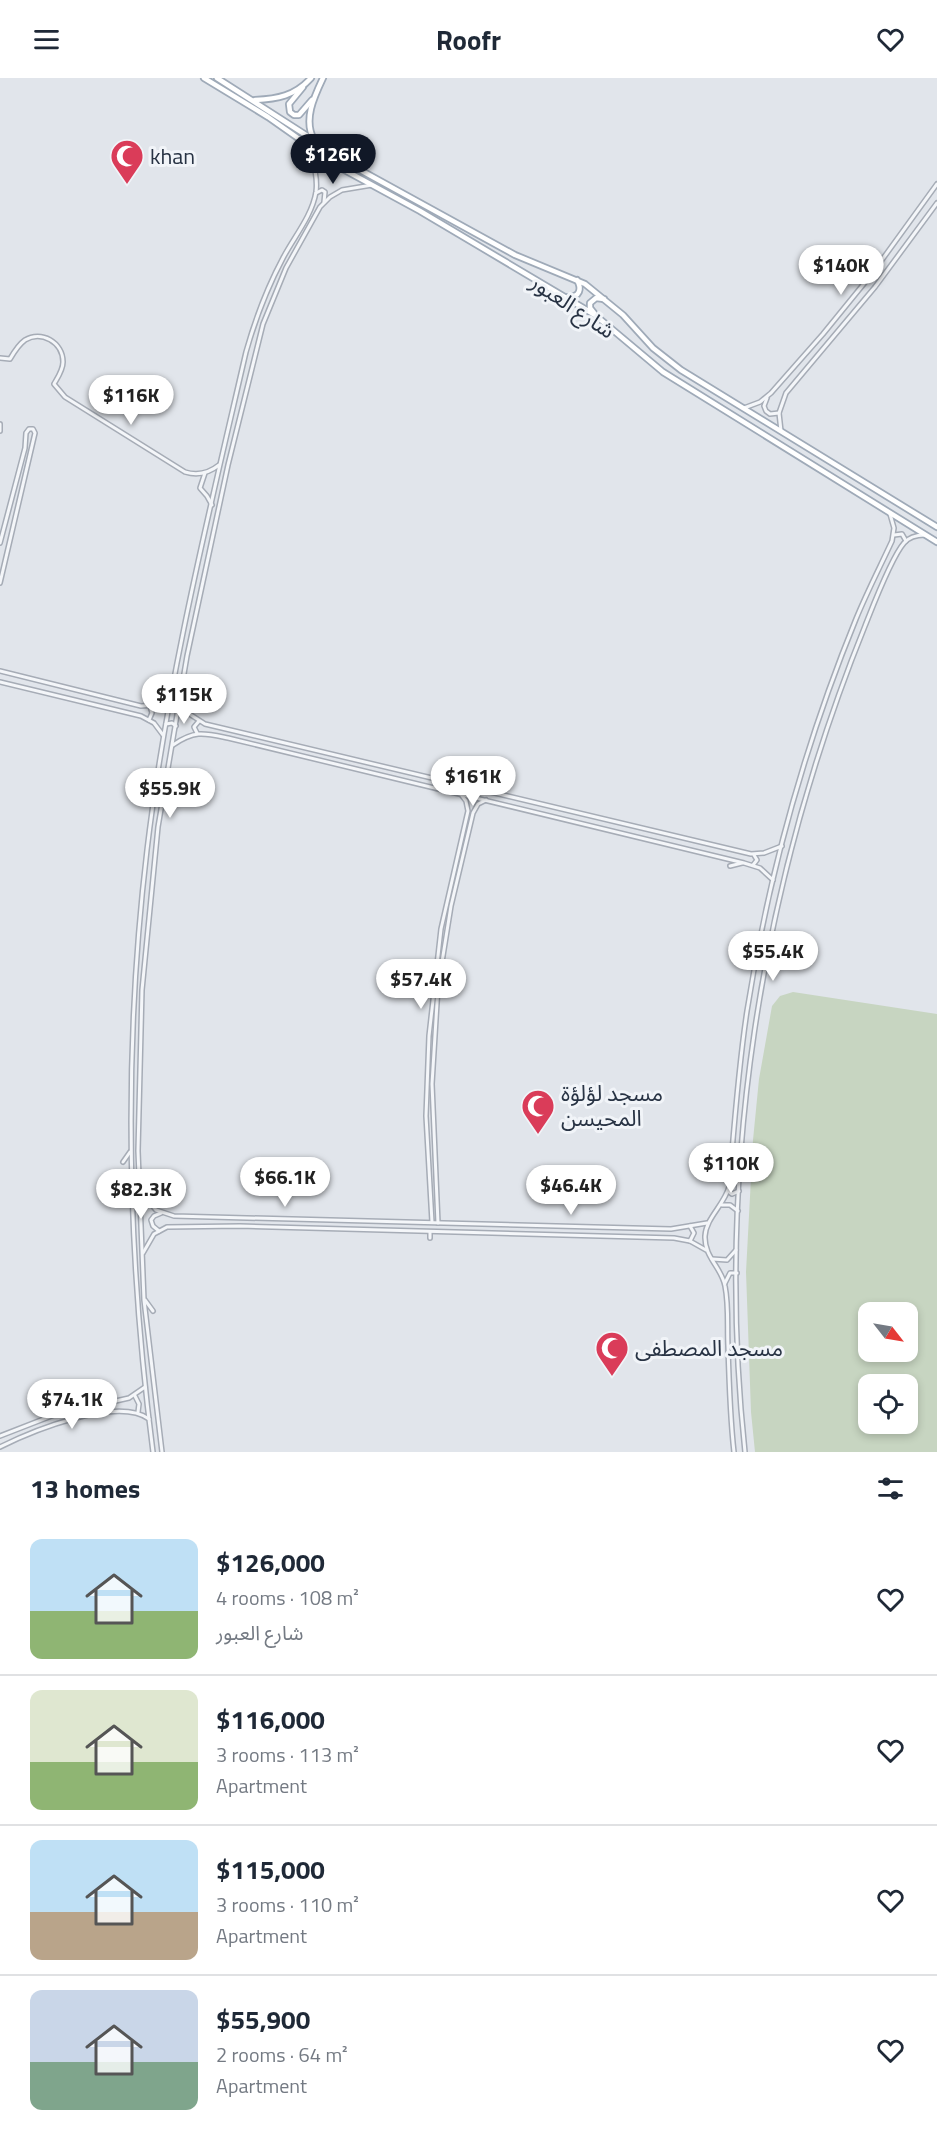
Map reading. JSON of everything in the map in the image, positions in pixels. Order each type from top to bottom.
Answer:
[{"type":"main road","name":"شارع العبور","points":[[204,78],[268,117],[309,147],[595,315],[663,372],[937,542]]},
{"type":"main road","name":"شارع العبور","points":[[217,78],[362,171],[515,255],[577,280],[623,315],[667,360],[937,527]]},
{"type":"main road","points":[[311,78],[289,104],[288,109],[291,113],[301,114],[314,97],[323,78]]},
{"type":"main road","points":[[254,100],[281,98],[303,87]]},
{"type":"main road","points":[[314,97],[309,125],[310,134],[315,142]]},
{"type":"main road","points":[[566,297],[576,297],[579,294],[580,288],[577,280]]},
{"type":"main road","points":[[595,315],[590,308],[590,303],[596,298],[604,299]]},
{"type":"street","points":[[153,1452],[135,1264],[131,1151],[132,1060],[141,900],[170,697],[221,464],[255,322],[276,270],[309,212],[316,193],[316,174],[309,147]]},
{"type":"street","points":[[742,408],[756,404],[767,396],[860,289],[937,184]]},
{"type":"street","points":[[323,203],[346,189],[372,185]]},
{"type":"street","points":[[162,1452],[144,1300],[139,1189],[140,1027],[154,850],[187,656],[223,487],[258,339],[286,268],[326,195],[326,192],[321,191],[316,193]]},
{"type":"street","points":[[782,433],[779,413],[786,393],[875,287],[937,203]]},
{"type":"street","points":[[0,358],[10,359],[20,344],[28,338],[38,336],[51,340],[58,346],[62,355],[62,368],[54,384],[63,396],[185,472],[205,473],[221,464]]},
{"type":"street","points":[[767,396],[764,406],[766,411],[770,414],[779,413]]},
{"type":"street","points":[[0,424],[0,430]]},
{"type":"street","points":[[0,543],[25,448],[26,433],[33,429],[35,433],[0,583]]},
{"type":"street","points":[[205,473],[200,488],[212,506]]},
{"type":"street","points":[[734,1452],[725,1283],[706,1250],[705,1238],[708,1223],[728,1191],[747,1012],[773,880],[822,715],[855,621],[893,536],[890,512]]},
{"type":"street","points":[[893,536],[901,534],[906,541]]},
{"type":"street","points":[[744,1452],[739,1371],[738,1211],[750,1071],[767,953],[786,866],[806,797],[861,635],[892,564],[906,541],[915,536],[928,536]]},
{"type":"street","points":[[0,671],[141,706],[159,704],[170,697]]},
{"type":"street","points":[[0,682],[138,715],[149,720],[164,735]]},
{"type":"street","points":[[180,700],[191,715],[208,725],[360,762],[754,855],[782,846]]},
{"type":"street","points":[[149,720],[152,713],[150,706]]},
{"type":"street","points":[[816,713],[822,715]]},
{"type":"street","points":[[167,714],[177,716]]},
{"type":"street","points":[[197,733],[194,727],[199,721]]},
{"type":"street","points":[[166,724],[172,723],[176,726]]},
{"type":"street","points":[[173,745],[197,733],[228,738],[744,862],[764,870],[773,880]]},
{"type":"street","points":[[358,769],[360,762]]},
{"type":"street","points":[[803,784],[810,784]]},
{"type":"street","points":[[432,1222],[426,1085],[433,987],[444,912],[468,811],[465,799],[458,792]]},
{"type":"street","points":[[800,794],[806,797]]},
{"type":"street","points":[[438,1222],[432,1084],[438,987],[451,906],[473,811],[480,802],[488,800]]},
{"type":"street","points":[[468,811],[471,809],[473,811]]},
{"type":"street","points":[[574,822],[577,814]]},
{"type":"street","points":[[753,865],[756,860],[754,855]]},
{"type":"street","points":[[730,866],[744,862]]},
{"type":"street","points":[[445,906],[451,906]]},
{"type":"street","points":[[444,912],[450,913]]},
{"type":"street","points":[[140,1027],[147,1028]]},
{"type":"street","points":[[132,1060],[139,1060]]},
{"type":"street","points":[[132,1069],[139,1069]]},
{"type":"street","points":[[426,1122],[432,1121]]},
{"type":"street","points":[[123,1162],[131,1151]]},
{"type":"street","points":[[139,1189],[151,1205],[161,1213],[174,1216],[671,1229],[708,1223]]},
{"type":"street","points":[[728,1191],[734,1194],[739,1191]]},
{"type":"street","points":[[720,1206],[729,1204],[738,1211]]},
{"type":"street","points":[[159,1230],[153,1226],[152,1220],[155,1215],[161,1213]]},
{"type":"street","points":[[490,1234],[491,1224]]},
{"type":"street","points":[[689,1225],[694,1233],[690,1241]]},
{"type":"street","points":[[142,1254],[159,1230],[170,1226],[674,1238],[690,1241],[706,1250]]},
{"type":"street","points":[[240,1226],[240,1232]]},
{"type":"street","points":[[430,1232],[430,1239]]},
{"type":"street","points":[[710,1258],[727,1260],[737,1248]]},
{"type":"street","points":[[725,1283],[730,1273],[737,1273]]},
{"type":"street","points":[[144,1300],[153,1311]]},
{"type":"street","points":[[0,1436],[54,1415],[135,1396],[145,1387]]},
{"type":"street","points":[[135,1396],[139,1404],[138,1412]]},
{"type":"street","points":[[0,1447],[30,1433],[75,1419],[121,1410],[138,1412],[149,1419]]},
{"type":"green space","points":[[793,992],[937,1014],[937,1452],[755,1452],[751,1412],[746,1272],[753,1140],[759,1079],[772,1006],[780,996]]},
{"type":"place","name":"khan","points":[[127,185]]},
{"type":"place","name":"مسجد لؤلؤة المحيسن","points":[[538,1135]]},
{"type":"place","name":"مسجد المصطفى","points":[[612,1377]]}]
